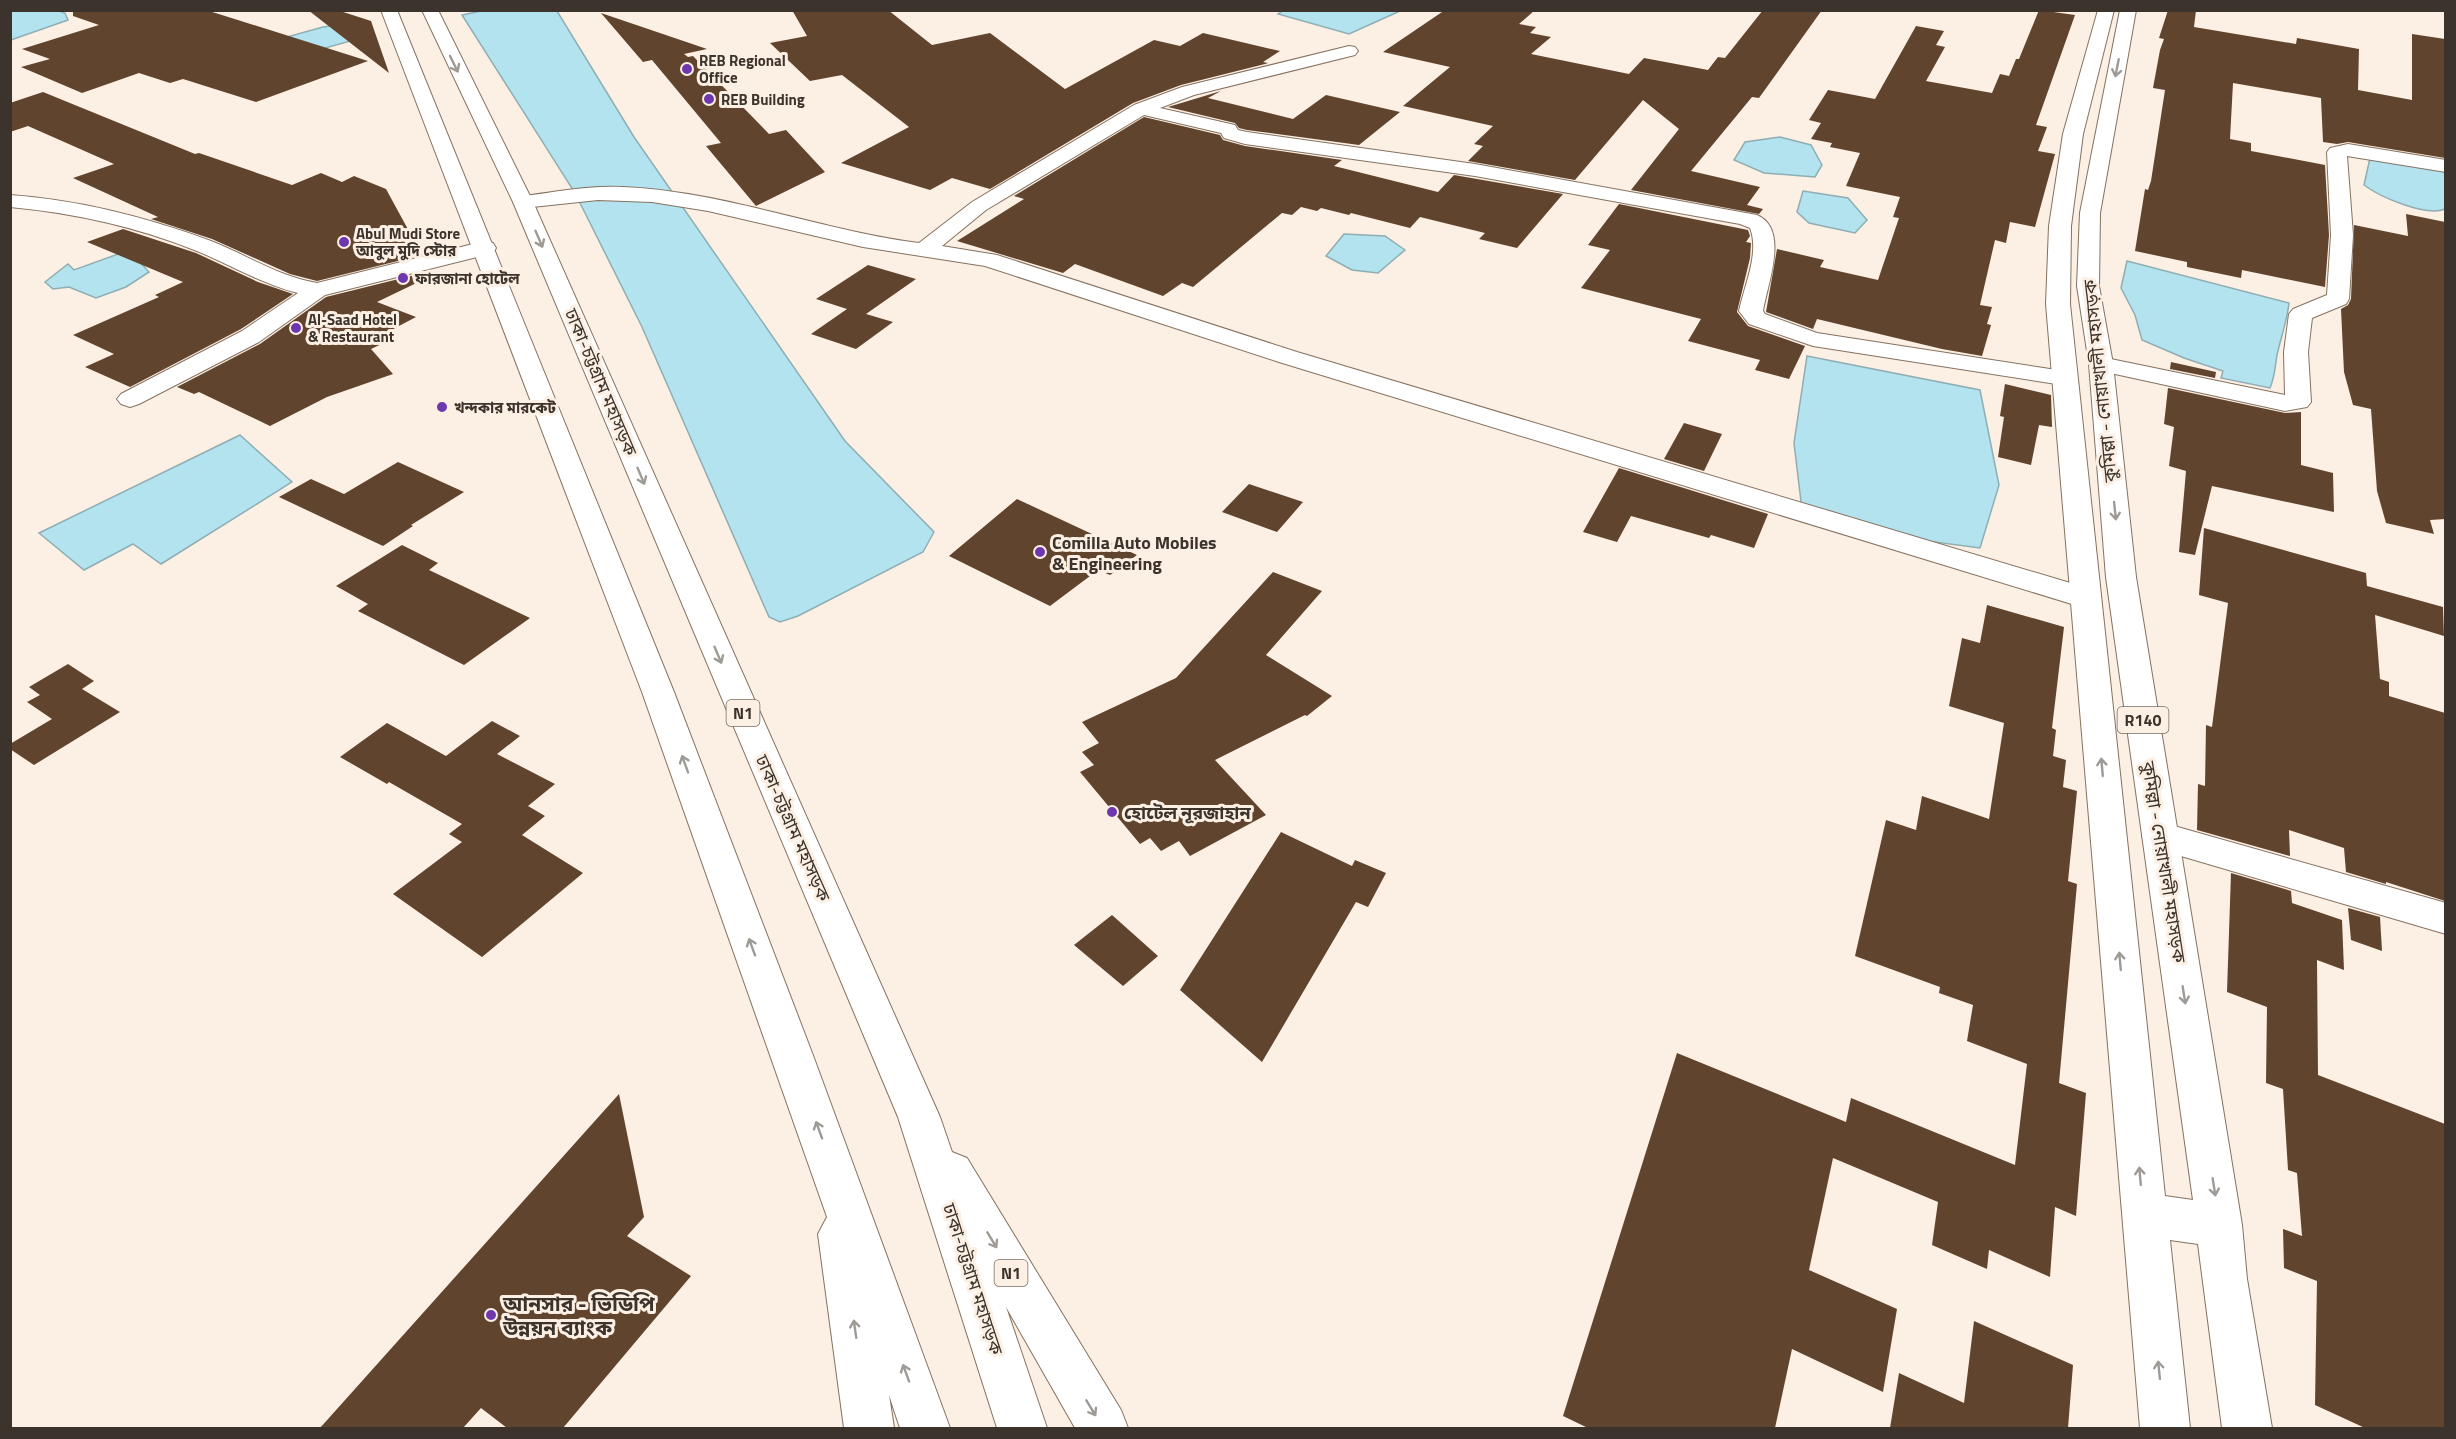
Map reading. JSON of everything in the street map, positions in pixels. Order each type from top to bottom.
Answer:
[{"type":"main road","name":"ঢাকা-চট্টগ্রাম মহাসড়ক","points":[[389,10],[500,201],[484,248],[658,692],[926,1428]]},
{"type":"main road","name":"ঢাকা-চট্টগ্রাম মহাসড়ক","points":[[430,10],[500,201],[919,1117],[1022,1428]]},
{"type":"main road","name":"কুমিল্লা - নোয়াখালী মহাসড়ক","points":[[2110,11],[2090,213],[2088,286],[2101,364],[2121,577],[2219,1225],[2224,1279],[2247,1428]]},
{"type":"main road","name":"কুমিল্লা - নোয়াখালী মহাসড়ক","points":[[2110,11],[2073,134],[2060,226],[2058,304],[2063,378],[2165,1428]]},
{"type":"main road","points":[[924,249],[979,206],[1141,109],[1188,91],[1349,51]]},
{"type":"main road","points":[[1141,109],[1216,124],[1228,129],[1231,134],[1245,138],[1474,170],[1717,213],[1755,222],[1761,227],[1765,239],[1751,311],[1757,319],[1813,339],[2063,378]]},
{"type":"main road","points":[[2101,364],[2294,404],[2298,402],[2296,351],[2301,314],[2338,299],[2342,235],[2337,152],[2348,150],[2445,166]]},
{"type":"main road","points":[[500,201],[620,193],[639,194],[723,206],[844,237],[988,260],[1288,357],[2086,598]]},
{"type":"main road","points":[[10,201],[74,207],[135,221],[207,247],[296,288],[317,290],[484,248]]},
{"type":"main road","points":[[130,399],[293,311],[317,290]]},
{"type":"main road","points":[[2160,836],[2445,919]]},
{"type":"main road","name":"N1","points":[[919,1117],[1103,1428]]},
{"type":"main road","name":"N1","points":[[831,1165],[869,1428]]},
{"type":"main road","points":[[2143,1215],[2219,1225]]},
{"type":"water","points":[[10,11],[59,11],[65,13],[68,20],[11,40]]},
{"type":"water","points":[[481,11],[557,11],[634,137],[845,441],[934,532],[923,552],[798,616],[780,622],[769,617],[642,327],[575,193],[462,15]]},
{"type":"water","points":[[1282,11],[1400,11],[1349,34],[1278,14]]},
{"type":"water","points":[[345,24],[361,38],[283,60],[265,43],[323,27]]},
{"type":"water","points":[[1780,137],[1811,145],[1822,165],[1815,177],[1764,173],[1734,160],[1745,142]]},
{"type":"water","points":[[2370,158],[2412,163],[2445,172],[2445,209],[2437,211],[2415,208],[2392,200],[2364,185]]},
{"type":"water","points":[[1803,191],[1848,198],[1867,220],[1855,233],[1809,223],[1797,212]]},
{"type":"water","points":[[1344,234],[1385,236],[1405,250],[1378,273],[1352,270],[1326,256]]},
{"type":"water","points":[[154,241],[139,261],[149,272],[126,287],[96,298],[69,287],[53,289],[45,282],[68,264],[74,270]]},
{"type":"water","points":[[2127,261],[2289,303],[2270,388],[2221,378],[2223,371],[2142,340],[2135,315],[2121,288]]},
{"type":"water","points":[[1807,356],[1980,390],[1999,485],[1980,548],[1897,537],[1802,510],[1794,443]]},
{"type":"water","points":[[240,435],[292,482],[161,564],[133,544],[84,570],[39,533]]},
{"type":"building","points":[[73,10],[206,10],[368,61],[256,102],[183,79],[170,83],[139,73],[82,93],[21,67],[50,59],[22,49],[99,25],[73,16]]},
{"type":"building","points":[[308,10],[337,10],[371,21],[389,73]]},
{"type":"building","points":[[792,10],[888,10],[932,45],[990,33],[1065,89],[1154,40],[1180,46],[1203,33],[1280,51],[1263,62],[1268,63],[1181,85],[1133,103],[990,189],[952,178],[930,190],[841,163],[909,127],[842,75],[810,81],[770,43],[807,36]]},
{"type":"building","points":[[1445,10],[1535,10],[1519,24],[1536,27],[1530,33],[1551,37],[1531,54],[1629,74],[1644,58],[1708,70],[1718,57],[1725,58],[1763,10],[1822,10],[1759,98],[1752,97],[1691,171],[1760,187],[1747,205],[1763,209],[1759,214],[1631,190],[1679,129],[1643,100],[1575,180],[1468,161],[1483,146],[1474,144],[1493,126],[1403,106],[1450,67],[1383,52]]},
{"type":"building","points":[[2039,10],[2075,15],[2036,125],[2047,127],[2038,151],[2055,154],[2035,227],[2010,222],[2006,243],[1995,240],[1980,305],[1992,307],[1987,324],[1991,325],[1982,356],[1942,349],[1817,319],[1813,329],[1766,312],[1777,249],[1824,260],[1820,267],[1878,280],[1899,218],[1893,217],[1900,197],[1846,186],[1860,153],[1830,147],[1832,143],[1811,139],[1821,123],[1809,120],[1828,90],[1875,99],[1916,26],[1944,31],[1936,45],[1945,47],[1926,81],[1992,93],[2000,74],[2009,76],[2016,59],[2019,59]]},
{"type":"building","points":[[2168,10],[2196,10],[2194,27],[2296,44],[2297,38],[2359,49],[2358,90],[2412,100],[2412,34],[2445,39],[2445,158],[2348,142],[2337,144],[2323,142],[2321,98],[2233,83],[2230,139],[2251,143],[2251,151],[2325,165],[2329,235],[2325,287],[2242,270],[2241,278],[2187,267],[2187,262],[2135,251],[2145,189],[2148,190],[2151,181],[2165,90],[2153,88],[2164,39],[2159,38]]},
{"type":"building","points":[[601,13],[707,49],[684,54],[688,57],[693,56],[769,134],[786,130],[825,172],[756,206],[706,146],[721,143],[652,60],[643,62]]},
{"type":"building","points":[[1221,91],[1208,98],[1293,119],[1326,95],[1400,112],[1359,145],[1247,130],[1239,128],[1235,123],[1168,107]]},
{"type":"building","points":[[43,92],[195,154],[199,153],[292,185],[321,173],[342,182],[354,176],[386,189],[422,255],[317,281],[290,274],[212,239],[151,219],[158,217],[73,178],[114,164],[28,126],[10,132],[10,103]]},
{"type":"building","points":[[1144,117],[1220,135],[1223,140],[1245,146],[1342,160],[1334,166],[1438,192],[1454,175],[1563,194],[1517,248],[1479,239],[1485,233],[1420,217],[1410,228],[1351,213],[1349,215],[1321,208],[1317,211],[1301,207],[1292,215],[1282,213],[1193,287],[1182,283],[1163,296],[1075,264],[1063,273],[957,241],[1024,199],[1014,196]]},
{"type":"building","points":[[1619,204],[1748,230],[1750,236],[1746,242],[1751,243],[1750,258],[1737,312],[1748,326],[1805,346],[1789,379],[1755,370],[1760,360],[1688,341],[1701,319],[1581,288],[1610,250],[1588,245]]},
{"type":"building","points":[[2406,214],[2445,222],[2445,519],[2430,520],[2434,534],[2386,523],[2377,491],[2371,409],[2353,405],[2344,372],[2341,309],[2348,305],[2351,299],[2354,225],[2408,236]]},
{"type":"building","points":[[123,229],[196,253],[258,282],[293,294],[241,329],[130,387],[85,367],[114,354],[73,335],[159,297],[155,295],[183,282],[87,242]]},
{"type":"building","points":[[868,265],[916,279],[866,314],[893,322],[856,349],[811,334],[847,309],[816,299]]},
{"type":"building","points":[[431,271],[433,275],[377,302],[416,317],[380,336],[390,340],[371,349],[393,374],[327,397],[270,426],[199,392],[194,394],[177,387],[260,344],[326,297]]},
{"type":"building","points":[[2171,362],[2216,372],[2215,378],[2170,369]]},
{"type":"building","points":[[2005,384],[2051,395],[2052,427],[2039,425],[2031,465],[1998,457],[2004,417],[2000,416]]},
{"type":"building","points":[[2168,388],[2285,413],[2301,412],[2301,465],[2333,473],[2334,512],[2212,486],[2195,555],[2179,552],[2186,471],[2169,466],[2174,427],[2164,424]]},
{"type":"building","points":[[1684,423],[1722,434],[1704,471],[1664,459]]},
{"type":"building","points":[[398,462],[464,492],[411,525],[413,526],[383,546],[279,497],[311,479],[344,494]]},
{"type":"building","points":[[1619,468],[1768,514],[1754,548],[1631,516],[1617,542],[1583,532]]},
{"type":"building","points":[[1249,484],[1303,502],[1277,532],[1222,512]]},
{"type":"building","points":[[1017,499],[1137,555],[1110,575],[1098,570],[1050,606],[949,556]]},
{"type":"building","points":[[2204,528],[2366,573],[2367,586],[2443,607],[2444,636],[2375,615],[2380,679],[2389,682],[2389,696],[2445,713],[2445,901],[2346,872],[2344,848],[2289,830],[2290,856],[2197,830],[2198,784],[2205,786],[2206,725],[2212,727],[2228,603],[2199,595]]},
{"type":"building","points":[[402,545],[438,563],[429,570],[530,618],[464,665],[358,611],[368,604],[336,586]]},
{"type":"building","points":[[1273,572],[1322,591],[1266,655],[1332,696],[1307,716],[1215,760],[1266,815],[1190,856],[1179,841],[1161,851],[1150,838],[1140,844],[1080,772],[1094,765],[1082,752],[1099,743],[1082,722],[1176,678]]},
{"type":"building","points":[[1987,605],[2064,627],[2052,728],[2056,730],[2053,756],[2066,760],[2063,787],[2077,791],[2068,881],[2077,884],[2059,1083],[2086,1093],[2076,1216],[2055,1207],[2050,1277],[1989,1250],[1987,1269],[1932,1245],[1938,1202],[1833,1158],[1809,1270],[1897,1309],[1883,1392],[1792,1349],[1775,1428],[1588,1428],[1563,1416],[1677,1053],[1846,1122],[1851,1098],[2015,1165],[2027,1064],[1967,1041],[1973,1005],[1939,993],[1940,987],[1855,956],[1886,820],[1916,830],[1922,796],[1989,819],[2004,723],[1949,706],[1962,638],[1980,643]]},
{"type":"building","points":[[68,664],[94,681],[82,689],[120,712],[34,765],[10,749],[10,744],[52,719],[27,702],[40,695],[29,687]]},
{"type":"building","points":[[492,721],[520,736],[497,754],[555,784],[528,806],[545,816],[522,835],[583,873],[482,957],[393,894],[462,842],[449,834],[462,824],[340,757],[387,723],[446,756]]},
{"type":"building","points":[[1281,832],[1352,866],[1355,860],[1386,873],[1368,907],[1356,902],[1262,1062],[1180,990]]},
{"type":"building","points":[[2231,873],[2291,891],[2292,903],[2342,920],[2344,970],[2317,960],[2318,1075],[2445,1124],[2445,1428],[2365,1428],[2315,1405],[2317,1281],[2284,1268],[2283,1229],[2302,1236],[2297,1173],[2288,1170],[2283,1089],[2266,1083],[2267,1007],[2227,992]]},
{"type":"building","points":[[2348,908],[2380,917],[2382,951],[2351,940]]},
{"type":"building","points":[[1112,915],[1158,956],[1123,986],[1074,945]]},
{"type":"building","name":"আনসার - ভিডিপি উন্নয়ন ব্যাংক","points":[[619,1094],[644,1217],[627,1236],[691,1276],[563,1428],[507,1428],[481,1408],[463,1428],[320,1428]]},
{"type":"building","points":[[1974,1321],[2073,1365],[2068,1428],[1890,1428],[1899,1373],[1964,1403]]},
{"type":"place","name":"REB Regional Office","points":[[687,69]]},
{"type":"place","name":"REB Building","points":[[709,99]]},
{"type":"place","name":"Abul Mudi Store আবুল মুদি স্টোর","points":[[344,242]]},
{"type":"place","name":"ফারজানা হোটেল","points":[[403,278]]},
{"type":"place","name":"Al-Saad Hotel & Restaurant","points":[[296,328]]},
{"type":"place","name":"খন্দকার মারকেট","points":[[442,407]]},
{"type":"place","name":"Comilla Auto Mobiles & Engineering","points":[[1040,552]]},
{"type":"place","name":"হোটেল নূরজাহান","points":[[1112,812]]},
{"type":"place","name":"আনসার - ভিডিপি উন্নয়ন ব্যাংক","points":[[491,1315]]}]
